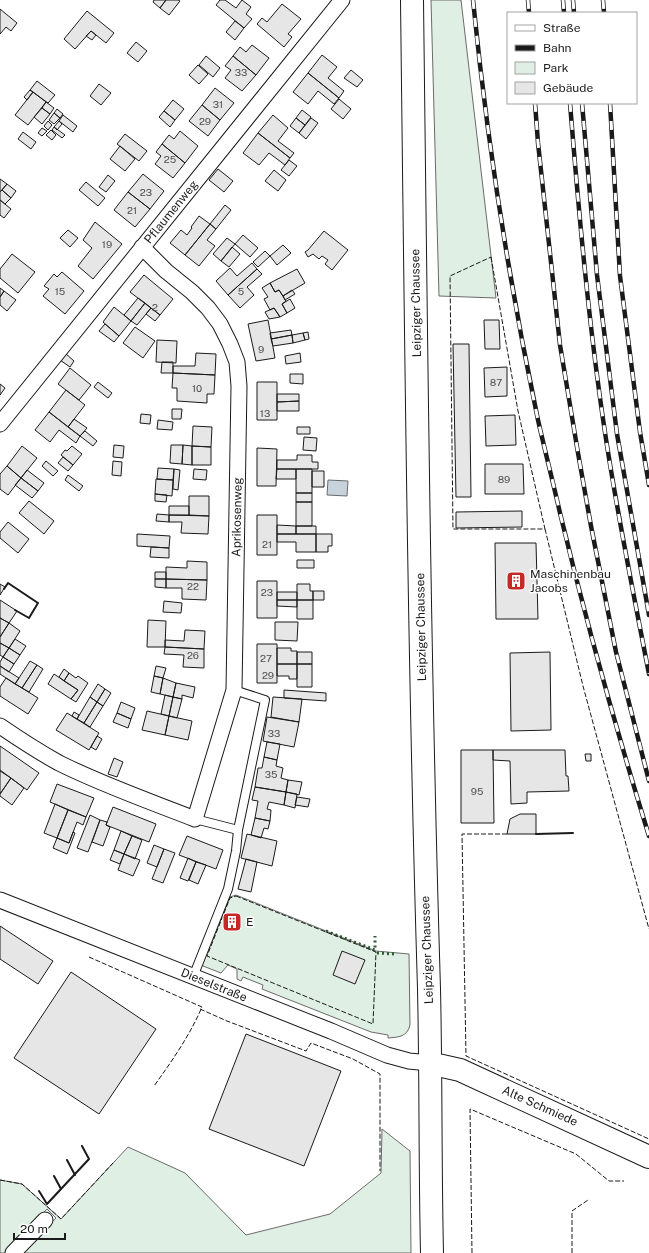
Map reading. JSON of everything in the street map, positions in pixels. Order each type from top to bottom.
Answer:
[{"type":"main road","name":"Leipziger Chaussee","points":[[412,0],[432,1253]]},
{"type":"main road","name":"Alte Schmiede","points":[[429,1063],[460,1070],[649,1157]]},
{"type":"street","name":"Pflaumenweg","points":[[0,424],[342,0]]},
{"type":"street","name":"Aprikosenweg","points":[[142,247],[166,271],[192,292],[208,308],[220,324],[237,362],[239,386],[234,690],[195,819]]},
{"type":"street","points":[[0,726],[21,741],[58,762],[93,779],[195,819]]},
{"type":"street","name":"Dieselstraße","points":[[0,900],[331,1031],[387,1055],[409,1061],[429,1063]]},
{"type":"street","points":[[13,1253],[45,1220]]},
{"type":"lane","points":[[193,977],[228,889],[236,851],[238,830],[265,700],[234,690]]},
{"type":"lane","points":[[195,819],[238,830]]},
{"type":"green space","points":[[431,0],[461,0],[496,298],[439,296]]},
{"type":"green space","points":[[236,895],[376,951],[409,954],[410,1025],[407,1032],[399,1037],[388,1038],[388,1035],[371,1032],[262,989],[263,985],[243,977],[241,981],[237,979],[237,969],[228,965],[221,973],[203,966],[202,964],[230,897]]},
{"type":"green space","points":[[382,1129],[410,1151],[411,1253],[22,1253],[56,1218],[47,1209],[5,1253],[0,1253],[0,1180],[22,1184],[61,1219],[128,1147],[185,1173],[246,1235],[330,1214],[381,1173]]},
{"type":"shaded area","points":[[328,480],[348,481],[347,496],[327,495]]},
{"type":"building","points":[[154,0],[166,0],[160,8],[153,2]]},
{"type":"building","points":[[166,0],[180,1],[169,15],[160,8]]},
{"type":"building","points":[[220,0],[225,0],[236,8],[242,0],[251,7],[246,14],[252,19],[244,28],[216,5]]},
{"type":"building","points":[[282,4],[301,19],[288,34],[292,37],[284,47],[257,24],[262,18],[267,22]]},
{"type":"building","points":[[0,9],[17,23],[11,31],[6,27],[0,34]]},
{"type":"building","points":[[87,11],[114,33],[106,43],[91,31],[75,49],[64,39]]},
{"type":"building","points":[[235,21],[244,28],[235,40],[226,32]]},
{"type":"building","points":[[91,31],[96,35],[92,40],[86,36]]},
{"type":"building","points":[[136,42],[147,51],[138,62],[127,53]]},
{"type":"building","points":[[252,45],[269,58],[256,75],[233,56],[240,47],[246,52]]},
{"type":"building","points":[[322,55],[337,67],[328,78],[344,91],[339,98],[308,73]]},
{"type":"building","points":[[206,56],[220,68],[213,77],[199,65]]},
{"type":"building","points":[[233,56],[256,75],[242,91],[225,78],[231,70],[225,66]]},
{"type":"building","points":[[198,65],[208,74],[199,84],[189,75]]},
{"type":"building","points":[[351,70],[363,80],[357,87],[344,78]]},
{"type":"building","points":[[308,73],[339,98],[334,104],[318,91],[308,104],[293,92]]},
{"type":"building","points":[[37,81],[55,95],[48,103],[30,90]]},
{"type":"building","points":[[99,84],[111,93],[101,105],[90,96]]},
{"type":"building","points":[[215,88],[234,103],[220,120],[202,105]]},
{"type":"building","points":[[30,90],[33,92],[27,100],[24,97]]},
{"type":"building","points":[[33,92],[46,102],[28,125],[15,115]]},
{"type":"building","points":[[339,99],[351,109],[343,119],[331,109]]},
{"type":"building","points":[[173,100],[184,109],[175,120],[164,111]]},
{"type":"building","points":[[46,102],[54,108],[50,114],[42,108]]},
{"type":"building","points":[[202,105],[220,120],[208,136],[189,121]]},
{"type":"building","points":[[42,108],[50,114],[42,124],[34,117]]},
{"type":"building","points":[[57,109],[63,114],[60,118],[54,113]]},
{"type":"building","points":[[302,110],[311,117],[305,125],[296,118]]},
{"type":"building","points":[[164,111],[175,120],[170,127],[159,117]]},
{"type":"building","points":[[54,113],[60,118],[54,124],[49,120]]},
{"type":"building","points":[[63,115],[77,126],[73,132],[59,121]]},
{"type":"building","points":[[273,115],[288,128],[278,141],[294,153],[290,158],[258,133]]},
{"type":"building","points":[[296,118],[305,125],[299,133],[290,126]]},
{"type":"building","points":[[311,118],[318,123],[306,139],[299,133]]},
{"type":"building","points":[[48,121],[52,125],[48,130],[44,126]]},
{"type":"building","points":[[59,121],[62,124],[57,130],[54,127]]},
{"type":"building","points":[[54,127],[65,135],[62,138],[52,130]]},
{"type":"building","points":[[42,128],[47,131],[42,136],[38,133]]},
{"type":"building","points":[[51,130],[56,135],[52,140],[46,135]]},
{"type":"building","points":[[180,131],[198,146],[185,163],[162,144],[169,135],[174,139]]},
{"type":"building","points":[[23,132],[36,142],[31,149],[18,139]]},
{"type":"building","points":[[258,133],[290,158],[285,165],[269,153],[259,165],[243,153]]},
{"type":"building","points":[[125,134],[147,151],[139,161],[117,144]]},
{"type":"building","points":[[162,144],[185,163],[173,178],[155,164],[161,156],[156,152]]},
{"type":"building","points":[[120,146],[135,159],[125,171],[110,159]]},
{"type":"building","points":[[289,160],[297,166],[289,176],[281,170]]},
{"type":"building","points":[[218,169],[233,181],[224,192],[209,180]]},
{"type":"building","points":[[274,170],[286,180],[278,191],[265,181]]},
{"type":"building","points":[[143,174],[164,191],[150,209],[128,192]]},
{"type":"building","points":[[108,175],[115,181],[106,192],[99,187]]},
{"type":"building","points":[[0,179],[7,184],[0,192]]},
{"type":"building","points":[[86,182],[105,198],[98,206],[79,190]]},
{"type":"building","points":[[7,184],[16,191],[11,198],[2,190]]},
{"type":"building","points":[[2,190],[11,198],[5,204],[0,200],[0,192]]},
{"type":"building","points":[[128,192],[150,209],[135,227],[114,210]]},
{"type":"building","points":[[0,200],[11,209],[4,218],[0,215]]},
{"type":"building","points":[[225,205],[231,210],[216,229],[210,224]]},
{"type":"building","points":[[199,216],[210,224],[185,255],[170,243],[181,230],[187,235]]},
{"type":"building","points":[[95,222],[122,244],[93,279],[78,266],[92,248],[83,240]]},
{"type":"building","points":[[210,224],[216,229],[207,240],[215,246],[199,266],[185,255]]},
{"type":"building","points":[[68,230],[78,238],[70,247],[60,238]]},
{"type":"building","points":[[324,231],[348,250],[332,270],[325,264],[328,260],[322,256],[319,259],[313,254],[308,257],[305,252]]},
{"type":"building","points":[[243,235],[258,248],[250,257],[235,244]]},
{"type":"building","points":[[227,238],[235,244],[221,261],[213,254]]},
{"type":"building","points":[[283,245],[291,253],[277,265],[270,256]]},
{"type":"building","points":[[232,247],[240,254],[229,267],[221,261]]},
{"type":"building","points":[[265,251],[270,256],[258,267],[253,262]]},
{"type":"building","points":[[12,254],[35,272],[18,293],[0,278],[0,269]]},
{"type":"building","points":[[252,263],[257,269],[228,295],[216,281],[230,268],[237,276]]},
{"type":"building","points":[[257,269],[262,274],[247,287],[254,295],[240,308],[228,295]]},
{"type":"building","points":[[297,269],[305,283],[283,296],[279,290],[275,292],[270,283]]},
{"type":"building","points":[[62,272],[84,291],[65,314],[43,296],[49,289],[44,286],[54,274],[57,277]]},
{"type":"building","points":[[144,275],[173,299],[160,315],[130,292]]},
{"type":"building","points":[[270,283],[275,292],[279,290],[286,301],[282,304],[287,313],[280,317],[274,308],[270,310],[264,299],[268,297],[262,288]]},
{"type":"building","points":[[0,288],[4,291],[0,297]]},
{"type":"building","points":[[292,290],[295,294],[285,300],[283,296]]},
{"type":"building","points":[[4,291],[16,300],[7,311],[0,305],[0,297]]},
{"type":"building","points":[[138,298],[145,303],[131,321],[124,315]]},
{"type":"building","points":[[290,299],[295,308],[287,313],[282,304]]},
{"type":"building","points":[[145,303],[151,308],[137,325],[131,321]]},
{"type":"building","points":[[114,307],[131,321],[119,336],[103,322]]},
{"type":"building","points":[[151,308],[160,315],[155,321],[146,314]]},
{"type":"building","points":[[274,308],[280,317],[269,319],[265,312]]},
{"type":"building","points":[[268,320],[275,358],[256,361],[248,324]]},
{"type":"building","points":[[484,320],[499,320],[500,349],[485,349]]},
{"type":"building","points":[[105,324],[119,336],[114,342],[99,331]]},
{"type":"building","points":[[135,327],[155,341],[143,358],[123,343]]},
{"type":"building","points":[[291,330],[292,335],[271,339],[270,333]]},
{"type":"building","points":[[308,332],[309,339],[305,340],[303,333]]},
{"type":"building","points":[[303,333],[305,340],[293,343],[292,335]]},
{"type":"building","points":[[292,335],[293,343],[273,346],[271,339]]},
{"type":"building","points":[[157,340],[177,341],[176,363],[156,362]]},
{"type":"building","points":[[453,344],[469,344],[471,497],[456,497]]},
{"type":"building","points":[[65,353],[74,361],[70,367],[60,360]]},
{"type":"building","points":[[196,353],[216,354],[215,375],[173,373],[173,366],[195,366]]},
{"type":"building","points":[[300,353],[301,362],[286,364],[285,356]]},
{"type":"building","points":[[162,362],[173,362],[173,373],[161,373]]},
{"type":"building","points":[[507,367],[507,396],[485,397],[484,368]]},
{"type":"building","points":[[70,368],[91,385],[79,400],[58,384]]},
{"type":"building","points":[[173,373],[215,375],[214,394],[207,394],[207,403],[177,401],[177,388],[172,388]]},
{"type":"building","points":[[290,374],[303,374],[303,384],[290,383]]},
{"type":"building","points":[[98,382],[112,393],[108,398],[94,387]]},
{"type":"building","points":[[257,382],[277,382],[277,420],[257,420]]},
{"type":"building","points":[[0,384],[5,388],[0,395]]},
{"type":"building","points":[[66,390],[85,405],[68,427],[49,412]]},
{"type":"building","points":[[277,394],[299,394],[299,401],[277,402]]},
{"type":"building","points":[[299,401],[299,411],[277,411],[277,402]]},
{"type":"building","points":[[172,409],[182,409],[181,419],[172,419]]},
{"type":"building","points":[[49,412],[80,436],[76,443],[59,430],[50,442],[35,430]]},
{"type":"building","points":[[141,414],[151,415],[150,424],[140,423]]},
{"type":"building","points":[[515,415],[516,445],[486,446],[485,416]]},
{"type":"building","points":[[74,419],[87,428],[80,436],[68,427]]},
{"type":"building","points":[[158,420],[173,422],[172,430],[157,429]]},
{"type":"building","points":[[193,426],[212,427],[211,447],[192,446]]},
{"type":"building","points":[[297,427],[310,427],[310,434],[297,434]]},
{"type":"building","points":[[85,431],[97,441],[93,446],[80,436]]},
{"type":"building","points":[[304,437],[317,438],[316,451],[303,450]]},
{"type":"building","points":[[114,445],[124,446],[123,458],[113,457]]},
{"type":"building","points":[[171,445],[183,445],[182,464],[170,463]]},
{"type":"building","points":[[183,445],[192,446],[192,465],[182,464]]},
{"type":"building","points":[[22,446],[37,458],[21,478],[7,466]]},
{"type":"building","points":[[72,446],[82,454],[73,465],[61,455],[65,450],[67,451]]},
{"type":"building","points":[[192,446],[211,447],[211,465],[192,465]]},
{"type":"building","points":[[257,448],[277,449],[276,486],[257,486]]},
{"type":"building","points":[[297,455],[312,455],[312,462],[318,462],[318,469],[277,469],[277,460],[297,460]]},
{"type":"building","points":[[63,457],[73,465],[68,471],[58,463]]},
{"type":"building","points":[[46,461],[58,471],[53,476],[42,466]]},
{"type":"building","points":[[113,461],[122,462],[121,476],[112,475]]},
{"type":"building","points":[[485,464],[523,464],[524,494],[485,494]]},
{"type":"building","points":[[7,466],[21,478],[8,495],[0,489],[0,474]]},
{"type":"building","points":[[158,468],[174,469],[173,480],[157,479]]},
{"type":"building","points":[[174,469],[180,470],[178,490],[173,489]]},
{"type":"building","points":[[194,469],[207,470],[206,480],[193,479]]},
{"type":"building","points":[[277,469],[296,469],[296,479],[276,479]]},
{"type":"building","points":[[296,469],[312,469],[312,493],[296,493]]},
{"type":"building","points":[[27,470],[44,483],[38,491],[21,478]]},
{"type":"building","points":[[312,471],[324,471],[324,487],[312,487]]},
{"type":"building","points":[[68,475],[83,486],[79,491],[65,480]]},
{"type":"building","points":[[21,478],[38,491],[32,498],[15,485]]},
{"type":"building","points":[[156,479],[173,480],[172,496],[155,494]]},
{"type":"building","points":[[296,493],[312,493],[312,502],[296,502]]},
{"type":"building","points":[[155,494],[167,495],[166,502],[155,501]]},
{"type":"building","points":[[189,496],[209,496],[209,516],[189,515]]},
{"type":"building","points":[[29,501],[54,521],[44,534],[19,513]]},
{"type":"building","points":[[296,502],[312,502],[312,526],[296,526]]},
{"type":"building","points":[[169,506],[189,506],[189,515],[169,515]]},
{"type":"building","points":[[522,511],[522,527],[456,528],[456,512]]},
{"type":"building","points":[[157,514],[169,515],[169,522],[156,521]]},
{"type":"building","points":[[169,515],[209,516],[208,534],[181,533],[182,522],[169,522]]},
{"type":"building","points":[[257,515],[277,515],[277,555],[257,555]]},
{"type":"building","points":[[8,522],[29,539],[18,553],[0,538],[0,532]]},
{"type":"building","points":[[277,525],[296,526],[296,534],[277,534]]},
{"type":"building","points":[[296,526],[316,526],[316,534],[296,534]]},
{"type":"building","points":[[137,534],[170,536],[169,548],[137,546]]},
{"type":"building","points":[[277,534],[316,534],[316,552],[296,552],[296,542],[277,542]]},
{"type":"building","points":[[316,534],[332,534],[332,546],[328,546],[328,552],[316,552]]},
{"type":"building","name":"Maschinenbau Jacobs","points":[[495,543],[536,543],[538,619],[496,619]]},
{"type":"building","points":[[151,547],[169,548],[169,558],[150,557]]},
{"type":"building","points":[[297,560],[314,560],[314,568],[297,568]]},
{"type":"building","points":[[187,561],[207,562],[207,580],[166,579],[166,567],[187,568]]},
{"type":"building","points":[[155,572],[166,572],[166,579],[155,579]]},
{"type":"building","points":[[155,579],[166,579],[166,588],[155,587]]},
{"type":"building","points":[[166,579],[207,580],[206,600],[182,599],[182,588],[166,588]]},
{"type":"building","points":[[257,581],[277,581],[277,618],[257,618]]},
{"type":"building","points":[[0,584],[5,587],[0,595]]},
{"type":"building","points":[[297,584],[310,584],[310,591],[313,591],[313,600],[297,600]]},
{"type":"building","points":[[313,591],[324,591],[324,600],[313,600]]},
{"type":"building","points":[[277,592],[297,592],[297,600],[277,600]]},
{"type":"building","points":[[0,600],[17,611],[9,623],[0,618]]},
{"type":"building","points":[[277,600],[297,600],[297,607],[277,606]]},
{"type":"building","points":[[297,600],[313,600],[313,619],[297,619]]},
{"type":"building","points":[[164,601],[182,603],[181,613],[163,612]]},
{"type":"building","points":[[0,618],[9,623],[0,637]]},
{"type":"building","points":[[148,620],[166,621],[165,647],[147,647]]},
{"type":"building","points":[[275,622],[298,622],[297,641],[275,640]]},
{"type":"building","points":[[9,623],[20,631],[9,648],[0,643],[0,637]]},
{"type":"building","points":[[185,630],[205,631],[204,649],[165,647],[165,640],[184,641]]},
{"type":"building","points":[[15,639],[26,646],[20,655],[9,648]]},
{"type":"building","points":[[0,643],[9,648],[3,657],[0,655]]},
{"type":"building","points":[[257,644],[277,644],[277,683],[257,683]]},
{"type":"building","points":[[165,647],[204,649],[204,668],[183,667],[184,655],[164,654]]},
{"type":"building","points":[[9,648],[20,655],[14,664],[3,657]]},
{"type":"building","points":[[277,648],[291,648],[291,651],[297,651],[297,664],[277,664]]},
{"type":"building","points":[[297,652],[312,652],[312,664],[297,664]]},
{"type":"building","points":[[550,652],[551,730],[511,731],[510,653]]},
{"type":"building","points":[[3,657],[14,664],[9,672],[0,666],[0,662]]},
{"type":"building","points":[[30,661],[37,665],[22,688],[15,684]]},
{"type":"building","points":[[277,664],[297,664],[297,679],[289,679],[289,676],[277,676]]},
{"type":"building","points":[[297,664],[312,664],[312,687],[297,687]]},
{"type":"building","points":[[37,665],[43,669],[29,692],[22,688]]},
{"type":"building","points":[[0,666],[19,678],[15,684],[0,674]]},
{"type":"building","points":[[156,666],[166,668],[163,678],[154,676]]},
{"type":"building","points":[[64,669],[69,673],[64,681],[59,677]]},
{"type":"building","points":[[69,673],[76,678],[78,676],[88,683],[76,702],[71,699],[78,690],[64,681]]},
{"type":"building","points":[[54,674],[78,690],[71,699],[48,684]]},
{"type":"building","points":[[154,676],[163,678],[160,694],[151,692]]},
{"type":"building","points":[[6,678],[38,698],[28,714],[0,696],[0,687]]},
{"type":"building","points":[[163,678],[176,683],[173,697],[160,694]]},
{"type":"building","points":[[176,683],[195,687],[193,698],[182,695],[182,699],[173,697]]},
{"type":"building","points":[[98,684],[105,689],[97,702],[90,697]]},
{"type":"building","points":[[105,689],[111,693],[103,706],[97,702]]},
{"type":"building","points":[[284,690],[326,693],[326,701],[284,698]]},
{"type":"building","points":[[165,695],[173,697],[169,716],[161,714]]},
{"type":"building","points":[[90,697],[97,702],[84,723],[77,719]]},
{"type":"building","points":[[173,697],[182,699],[177,718],[169,716]]},
{"type":"building","points":[[273,697],[302,699],[299,722],[271,717]]},
{"type":"building","points":[[97,702],[103,706],[90,727],[84,723]]},
{"type":"building","points":[[121,702],[135,708],[131,719],[117,713]]},
{"type":"building","points":[[147,711],[169,716],[165,735],[142,730]]},
{"type":"building","points":[[74,712],[79,715],[77,719],[72,716]]},
{"type":"building","points":[[67,713],[99,733],[89,750],[56,730]]},
{"type":"building","points":[[117,713],[131,719],[128,728],[113,722]]},
{"type":"building","points":[[169,716],[192,721],[188,740],[165,735]]},
{"type":"building","points":[[267,717],[299,722],[294,747],[263,741]]},
{"type":"building","points":[[97,736],[102,739],[96,750],[91,747]]},
{"type":"building","points":[[267,742],[280,744],[277,760],[264,757]]},
{"type":"building","points":[[0,746],[39,773],[27,790],[0,770]]},
{"type":"building","points":[[461,750],[493,750],[494,823],[461,823]]},
{"type":"building","points":[[493,750],[565,750],[566,776],[568,776],[569,791],[527,792],[527,803],[511,804],[510,761],[493,760]]},
{"type":"building","points":[[585,754],[591,754],[591,761],[586,761]]},
{"type":"building","points":[[264,757],[277,760],[276,766],[283,768],[281,778],[288,780],[286,792],[255,787],[258,768],[262,768]]},
{"type":"building","points":[[114,758],[123,762],[117,777],[108,774]]},
{"type":"building","points":[[0,771],[11,778],[0,794]]},
{"type":"building","points":[[11,778],[24,788],[12,805],[0,796]]},
{"type":"building","points":[[288,780],[302,782],[299,795],[286,792]]},
{"type":"building","points":[[57,784],[94,798],[86,817],[50,802]]},
{"type":"building","points":[[255,787],[286,792],[284,805],[269,802],[267,809],[271,810],[270,821],[255,818],[258,801],[252,800]]},
{"type":"building","points":[[286,792],[297,794],[295,808],[284,805]]},
{"type":"building","points":[[297,797],[310,799],[308,807],[295,805]]},
{"type":"building","points":[[55,804],[68,810],[57,838],[44,833]]},
{"type":"building","points":[[113,807],[156,824],[149,842],[106,825]]},
{"type":"building","points":[[68,810],[86,817],[83,825],[77,822],[69,843],[57,838]]},
{"type":"building","points":[[520,814],[536,814],[536,834],[507,834],[510,819]]},
{"type":"building","points":[[90,815],[100,820],[88,852],[77,848]]},
{"type":"building","points":[[255,818],[270,821],[268,829],[264,828],[261,838],[251,835]]},
{"type":"building","points":[[100,820],[107,822],[106,825],[110,827],[103,846],[92,842]]},
{"type":"building","points":[[121,831],[132,836],[124,854],[114,850]]},
{"type":"building","points":[[73,832],[75,833],[67,854],[53,848],[57,838],[69,843]]},
{"type":"building","points":[[247,834],[277,841],[272,866],[241,858]]},
{"type":"building","points":[[132,836],[142,840],[135,859],[124,854]]},
{"type":"building","points":[[187,836],[223,850],[216,869],[179,855]]},
{"type":"building","points":[[154,845],[164,849],[157,867],[147,863]]},
{"type":"building","points":[[164,849],[175,853],[163,883],[152,879]]},
{"type":"building","points":[[114,850],[124,854],[120,864],[110,860]]},
{"type":"building","points":[[124,854],[140,860],[133,876],[118,870]]},
{"type":"building","points":[[188,858],[196,862],[188,881],[180,878]]},
{"type":"building","points":[[246,859],[257,862],[251,892],[238,889]]},
{"type":"building","points":[[196,862],[206,865],[198,884],[189,880]]},
{"type":"building","name":"E","points":[[229,917],[238,921],[235,926],[227,923]]},
{"type":"building","points":[[0,926],[53,961],[38,984],[0,959]]},
{"type":"building","points":[[342,951],[365,960],[355,984],[333,975]]},
{"type":"building","points":[[71,972],[156,1029],[99,1114],[14,1058]]},
{"type":"building","points":[[246,1034],[341,1071],[304,1166],[209,1129]]},
{"type":"railway","points":[[473,0],[492,158],[508,264],[527,368],[538,420],[591,634],[613,715],[649,836]]},
{"type":"railway","points":[[528,0],[529,12]]},
{"type":"railway","points":[[563,0],[564,12]]},
{"type":"railway","points":[[573,0],[574,12]]},
{"type":"railway","points":[[603,0],[604,12]]},
{"type":"railway","points":[[535,104],[560,345],[578,453],[616,652],[649,781]]},
{"type":"railway","points":[[570,104],[594,355],[606,439],[626,557],[649,674]]},
{"type":"railway","points":[[582,104],[597,275],[617,434],[649,615]]},
{"type":"railway","points":[[610,104],[620,276],[640,432],[649,485]]},
{"type":"hedge","points":[[326,931],[375,950],[375,936]]},
{"type":"hedge","points":[[377,953],[396,954]]},
{"type":"fence","points":[[491,257],[518,411],[545,529],[453,529],[450,276],[491,257]]},
{"type":"fence","points":[[545,529],[583,686],[649,929]]},
{"type":"fence","points":[[507,834],[462,834],[466,1056],[649,1139]]},
{"type":"fence","points":[[236,896],[376,952],[373,1024],[207,956],[230,898],[236,896]]},
{"type":"fence","points":[[89,957],[202,1007],[186,1038],[154,1086]]},
{"type":"fence","points":[[200,1009],[227,1021],[306,1051],[311,1043],[353,1059],[380,1074],[380,1171]]},
{"type":"fence","points":[[472,1253],[470,1109],[576,1154],[609,1181],[624,1181]]},
{"type":"fence","points":[[0,1180],[22,1184],[61,1219],[113,1163]]},
{"type":"fence","points":[[572,1253],[572,1211],[588,1200]]},
{"type":"wall","points":[[4,589],[8,583],[38,603],[29,618],[15,610]]},
{"type":"wall","points":[[536,834],[573,833]]},
{"type":"wall","points":[[39,1191],[47,1204],[89,1159],[82,1146]]},
{"type":"wall","points":[[67,1160],[75,1175]]},
{"type":"wall","points":[[54,1176],[61,1189]]},
{"type":"place","name":"Maschinenbau Jacobs","points":[[516,581]]},
{"type":"place","name":"E","points":[[232,922]]}]
